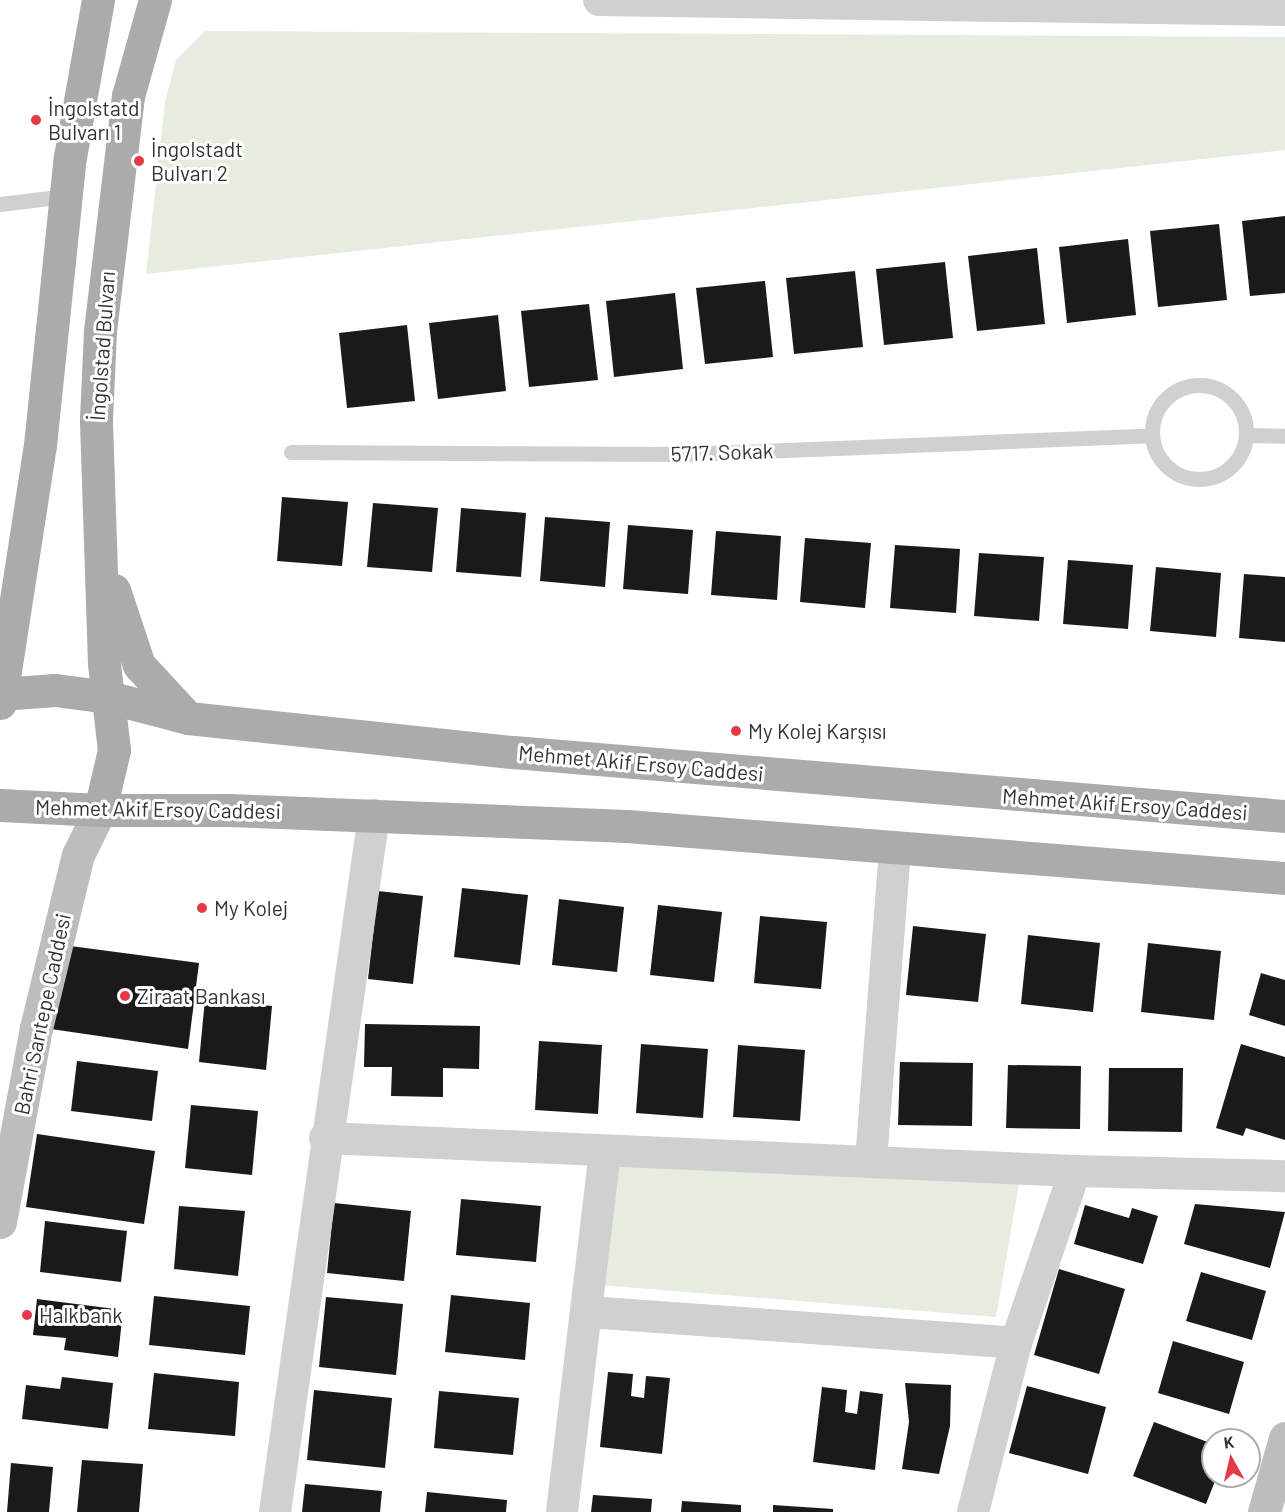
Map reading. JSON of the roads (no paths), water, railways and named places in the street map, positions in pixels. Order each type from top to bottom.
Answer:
[{"type":"main road","points":[[1,697],[40,445],[65,196],[98,0]]},
{"type":"main road","name":"İngolstad Bulvarı","points":[[100,810],[114,750],[108,698],[96,419],[100,331],[128,96],[155,0]]},
{"type":"main road","points":[[0,564],[40,445]]},
{"type":"main road","points":[[101,537],[118,606],[139,665],[188,718]]},
{"type":"main road","name":"Mehmet Akif Ersoy Caddesi","points":[[1,697],[55,690],[108,698],[188,718],[911,788],[1285,816]]},
{"type":"main road","name":"Mehmet Akif Ersoy Caddesi","points":[[0,805],[100,810],[228,810],[627,826],[1285,878]]},
{"type":"main road","name":"Bahri Sarıtepe Caddesi","points":[[0,1222],[36,1028],[75,866],[92,821],[100,810]]},
{"type":"main road","points":[[1264,1512],[1285,1438]]},
{"type":"street","points":[[599,0],[1120,5],[1285,10]]},
{"type":"street","points":[[274,1512],[374,815]]},
{"type":"street","points":[[871,1161],[895,847]]},
{"type":"street","points":[[326,1138],[1075,1171],[1285,1176]]},
{"type":"street","points":[[562,1512],[588,1312],[605,1152]]},
{"type":"street","points":[[973,1512],[1016,1343],[1075,1171]]},
{"type":"street","points":[[588,1312],[1016,1343]]},
{"type":"lane","points":[[0,204],[65,196]]},
{"type":"lane","points":[[1196,385],[1225,393],[1237,404],[1246,435],[1233,464],[1205,479],[1173,472],[1162,462],[1152,435],[1159,406],[1182,388],[1196,385]]},
{"type":"lane","name":"5717. Sokak","points":[[291,452],[688,454],[1152,435]]},
{"type":"lane","points":[[1246,435],[1285,436]]},
{"type":"place","name":"İngolstatd Bulvarı 1","points":[[36,120]]},
{"type":"place","name":"İngolstadt Bulvarı 2","points":[[139,161]]},
{"type":"place","name":"My Kolej Karşısı","points":[[736,731]]},
{"type":"place","name":"My Kolej","points":[[202,908]]},
{"type":"place","name":"Ziraat Bankası","points":[[125,996]]},
{"type":"place","name":"Halkbank","points":[[27,1315]]}]
